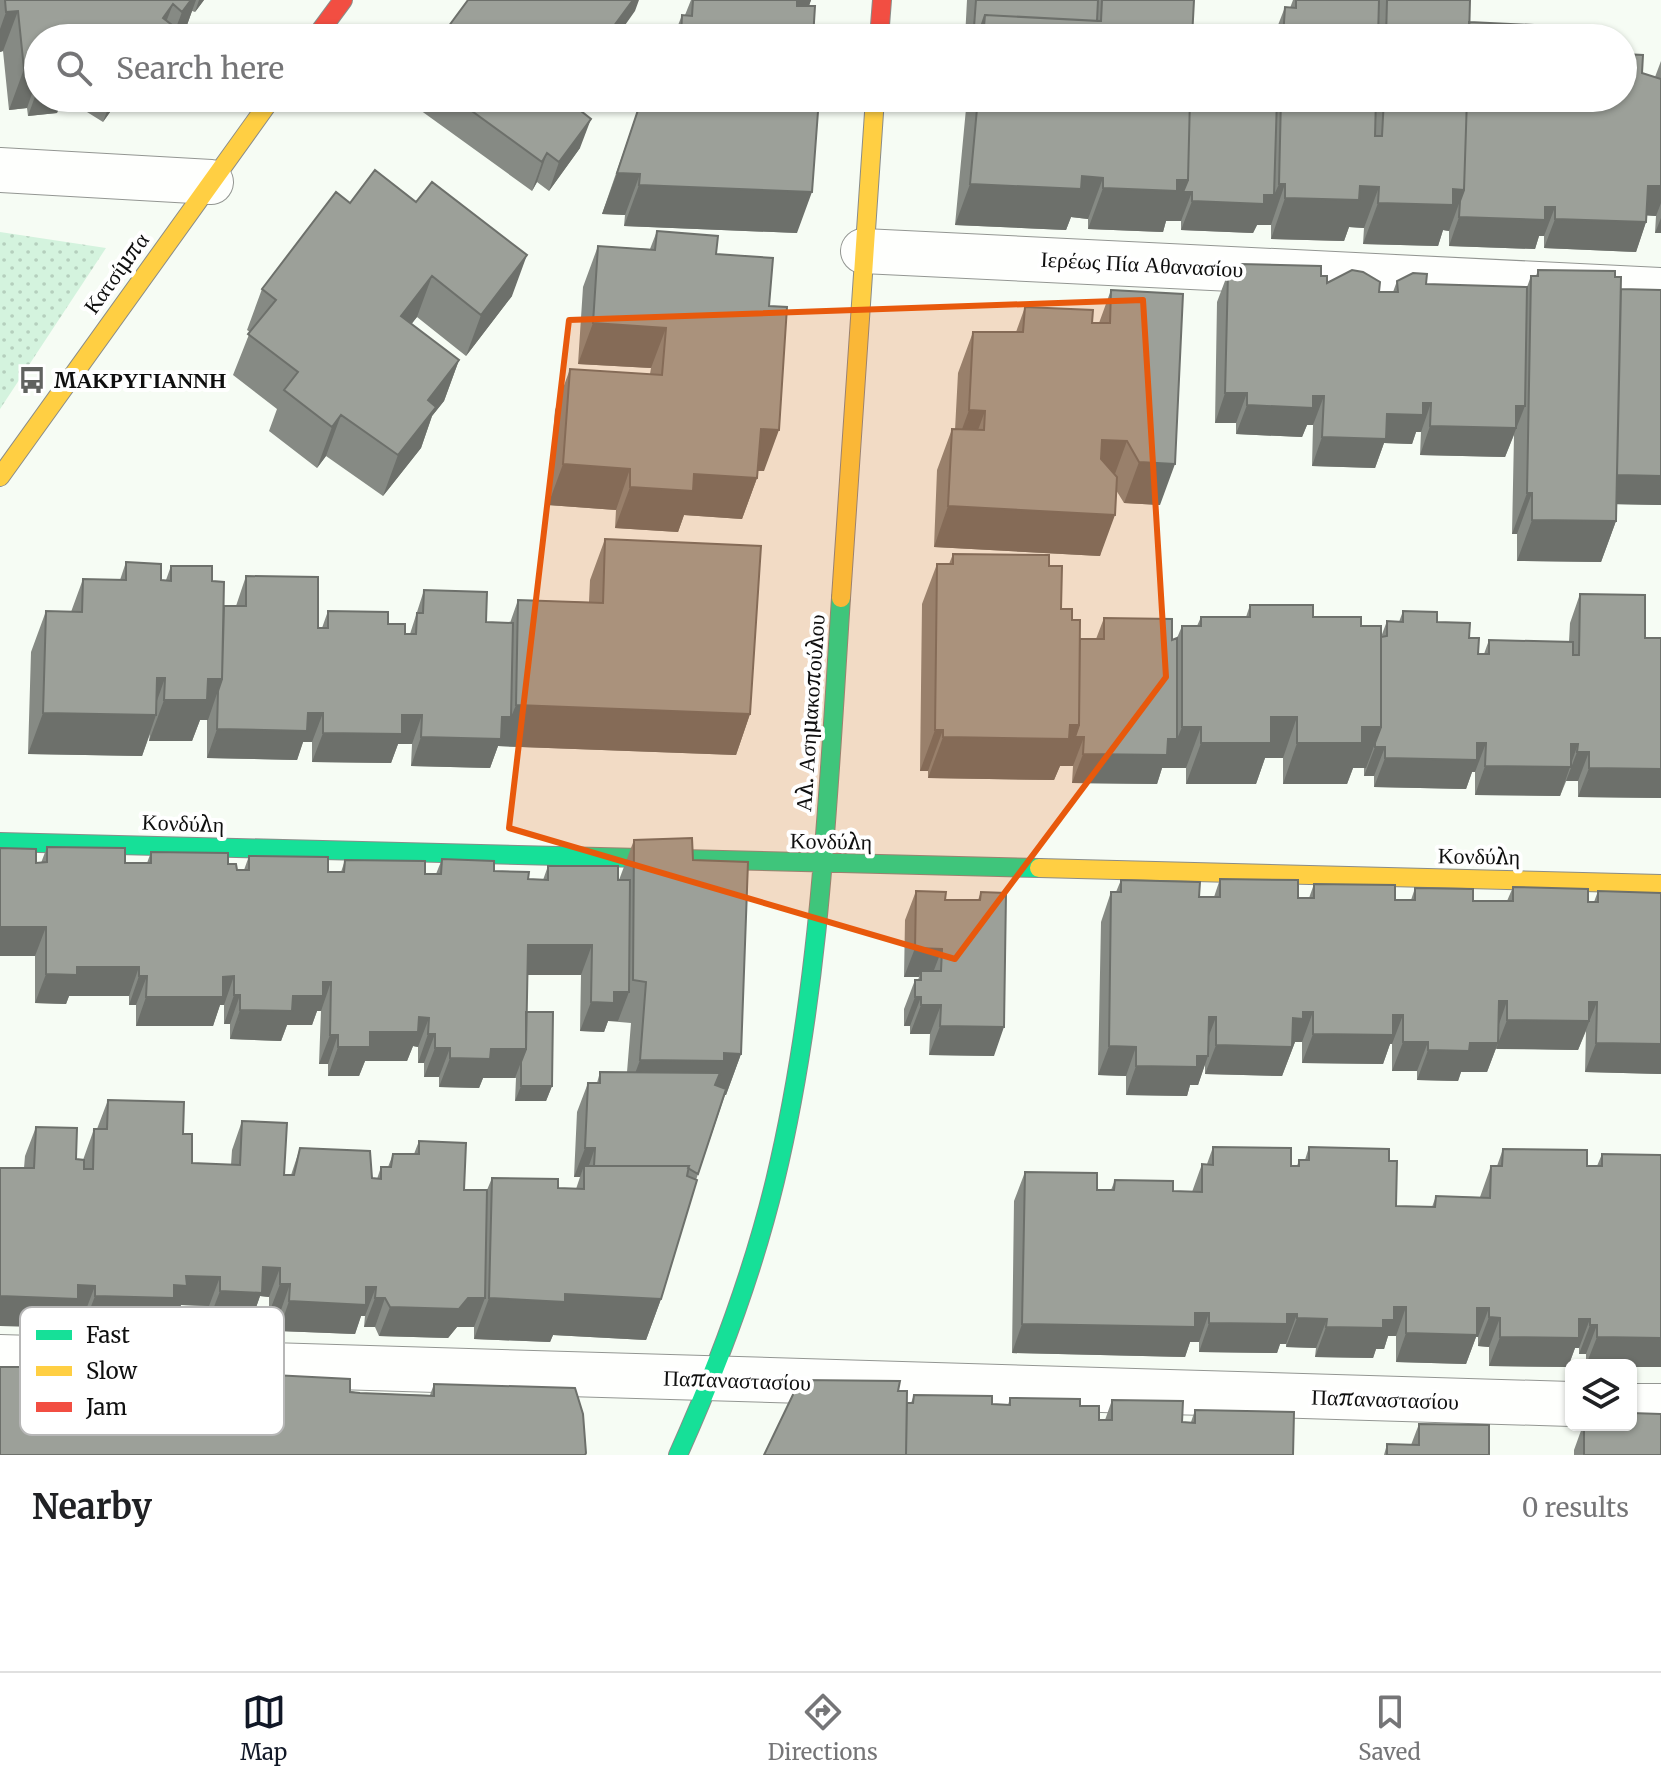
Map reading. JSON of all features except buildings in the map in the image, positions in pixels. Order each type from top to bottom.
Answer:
[{"type":"street","points":[[325,24],[343,0]]},
{"type":"street","points":[[880,24],[882,0]]},
{"type":"street","name":"Κατσίμπα","points":[[0,477],[262,112]]},
{"type":"street","name":"Αλ. Ασημακοπούλου","points":[[678,1455],[712,1379],[750,1267],[784,1143],[798,1065],[824,865],[874,112]]},
{"type":"street","points":[[0,170],[211,182]]},
{"type":"street","name":"Ιερέως Πία Αθανασίου","points":[[863,251],[1661,290]]},
{"type":"street","name":"Κονδύλη","points":[[0,842],[1661,884]]},
{"type":"street","name":"Παπαναστασίου","points":[[0,1357],[20,1358]]},
{"type":"street","name":"Παπαναστασίου","points":[[284,1366],[1565,1404]]},
{"type":"street","points":[[1637,1406],[1661,1406]]},
{"type":"highlighted area","points":[[1143,300],[1166,677],[955,959],[509,828],[569,320]]},
{"type":"green space","points":[[0,232],[106,248],[0,409]]},
{"type":"traffic: fast","points":[[678,1455],[745,1286],[766,1216],[791,1109],[813,964],[827,818],[841,598]]},
{"type":"traffic: fast","points":[[0,842],[1039,868]]},
{"type":"traffic: slow","points":[[0,477],[262,112]]},
{"type":"traffic: slow","points":[[841,598],[874,112]]},
{"type":"traffic: slow","points":[[1039,868],[1661,884]]},
{"type":"traffic: jam","points":[[325,24],[343,0]]},
{"type":"traffic: jam","points":[[880,24],[882,0]]},
{"type":"place","name":"ΜΑΚΡΥΓΙΑΝΝΗ","points":[[32,380]]}]
